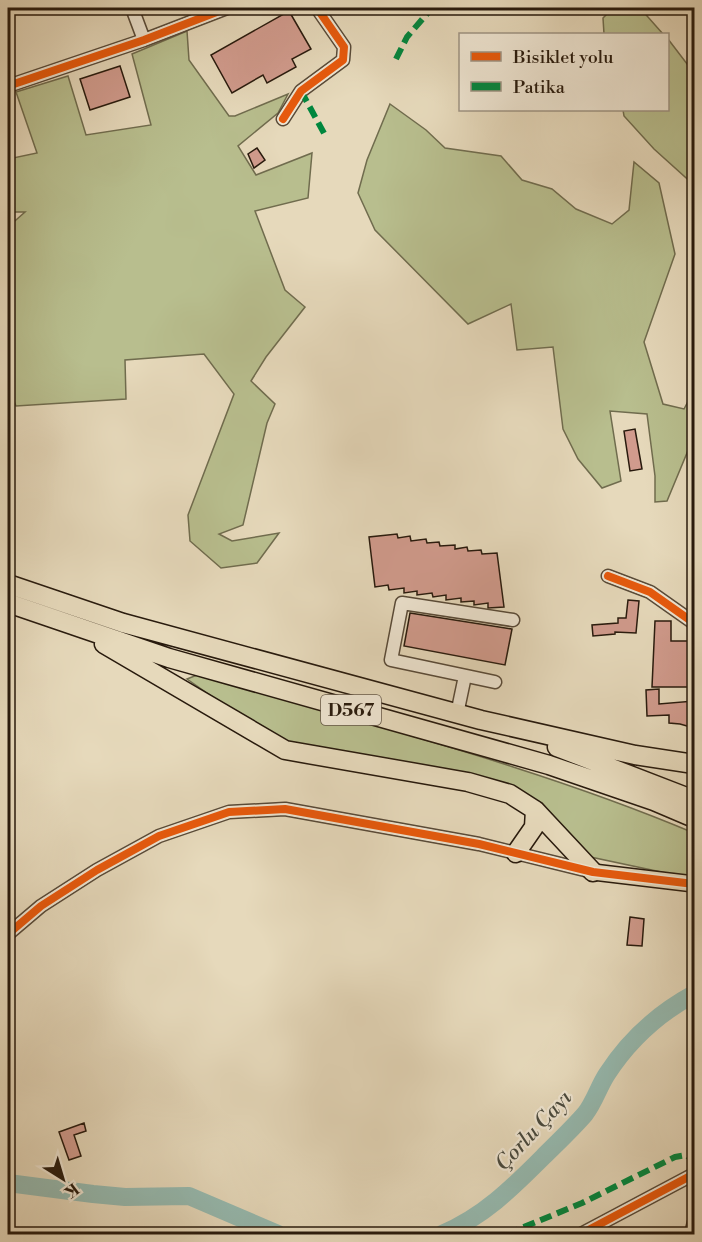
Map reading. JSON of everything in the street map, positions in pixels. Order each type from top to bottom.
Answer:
[{"type":"highway","name":"D567","points":[[8,584],[123,622],[482,720],[694,800]]},
{"type":"highway","name":"D567","points":[[8,605],[169,658],[549,765],[654,801],[694,818]]},
{"type":"highway","points":[[8,605],[91,637],[285,750],[468,782],[510,794],[535,810],[593,872]]},
{"type":"highway","points":[[482,720],[635,755],[694,764]]},
{"type":"highway","points":[[516,853],[534,826],[535,810]]},
{"type":"main road","points":[[593,872],[694,884]]},
{"type":"street","points":[[132,8],[144,40]]},
{"type":"street","points":[[8,86],[144,40],[227,8]]},
{"type":"street","points":[[283,119],[301,91],[343,60],[344,48],[317,8]]},
{"type":"street","points":[[608,576],[650,592],[694,623]]},
{"type":"street","points":[[495,682],[391,660],[402,603],[513,620]]},
{"type":"street","points":[[457,714],[465,676]]},
{"type":"street","points":[[8,934],[41,906],[97,870],[159,836],[229,812],[285,808],[479,844],[593,872]]},
{"type":"street","points":[[581,1234],[694,1174]]},
{"type":"street","points":[[691,1234],[694,1222]]},
{"type":"green space","points":[[613,8],[640,8],[662,33],[604,33],[603,18]]},
{"type":"green space","points":[[187,31],[189,60],[229,116],[235,116],[288,94],[278,113],[238,146],[256,175],[312,153],[308,198],[255,211],[285,290],[305,307],[266,357],[251,381],[275,404],[267,423],[243,525],[219,534],[232,541],[279,533],[257,563],[221,568],[190,541],[188,515],[234,394],[204,354],[125,360],[126,399],[16,406],[8,387],[8,227],[25,212],[8,212],[8,159],[37,153],[16,92],[68,76],[86,135],[151,125],[132,54]]},
{"type":"green space","points":[[669,40],[694,73],[694,185],[654,149],[624,116],[623,111],[669,111]]},
{"type":"green space","points":[[390,104],[426,130],[445,148],[501,156],[522,180],[552,189],[576,209],[612,224],[629,210],[634,162],[659,183],[675,254],[644,342],[663,404],[684,409],[694,390],[694,436],[667,501],[655,502],[655,476],[647,414],[610,411],[621,481],[602,488],[578,459],[563,429],[553,347],[517,350],[511,304],[468,324],[375,230],[358,193],[367,160]]},
{"type":"green space","points":[[197,675],[518,768],[694,833],[694,879],[586,856],[542,803],[517,794],[296,748],[267,735],[187,679]]},
{"type":"building","points":[[289,11],[311,49],[292,59],[296,67],[267,83],[263,75],[232,93],[211,55]]},
{"type":"building","points":[[120,66],[130,97],[90,110],[80,79]]},
{"type":"building","points":[[257,148],[265,160],[254,168],[248,154]]},
{"type":"building","points":[[635,429],[642,469],[630,471],[624,431]]},
{"type":"building","points":[[397,534],[398,538],[410,536],[411,541],[426,539],[427,543],[439,542],[440,546],[455,545],[455,549],[467,547],[468,551],[481,550],[482,554],[497,553],[504,607],[488,608],[488,603],[474,605],[474,601],[461,602],[461,598],[446,600],[446,595],[433,597],[432,593],[417,595],[417,591],[404,593],[404,588],[389,590],[388,585],[375,587],[369,537]]},
{"type":"building","points":[[628,600],[639,601],[636,633],[615,632],[615,634],[593,636],[592,625],[618,623],[618,618],[626,618]]},
{"type":"building","points":[[410,613],[512,629],[505,665],[404,646]]},
{"type":"building","points":[[655,621],[671,621],[671,641],[694,641],[694,687],[652,687]]},
{"type":"building","points":[[659,689],[659,704],[694,701],[694,728],[669,723],[669,715],[647,716],[646,690]]},
{"type":"building","points":[[630,917],[644,919],[642,946],[627,945]]},
{"type":"building","points":[[84,1123],[86,1131],[74,1135],[81,1156],[69,1160],[59,1132]]},
{"type":"waterway","name":"Çorlu Çayı","points":[[442,1234],[471,1219],[520,1180],[585,1114],[607,1074],[635,1039],[657,1019],[694,994]]},
{"type":"waterway","name":"Çorlu Çayı","points":[[8,1183],[125,1197],[189,1196],[278,1234]]},
{"type":"marked path","points":[[8,47],[12,8]]},
{"type":"marked path","points":[[396,59],[407,37],[432,8]]},
{"type":"marked path","points":[[301,91],[325,135]]},
{"type":"marked path","points":[[507,1234],[582,1203],[675,1157],[686,1155],[694,1161]]},
{"type":"cycle path","points":[[8,86],[144,40],[227,8]]},
{"type":"cycle path","points":[[283,119],[301,91],[343,60],[344,47],[317,8]]},
{"type":"cycle path","points":[[608,576],[650,592],[694,623]]},
{"type":"cycle path","points":[[8,934],[41,906],[97,870],[159,836],[229,812],[285,809],[479,844],[593,872],[694,884]]},
{"type":"cycle path","points":[[581,1234],[694,1174]]}]
